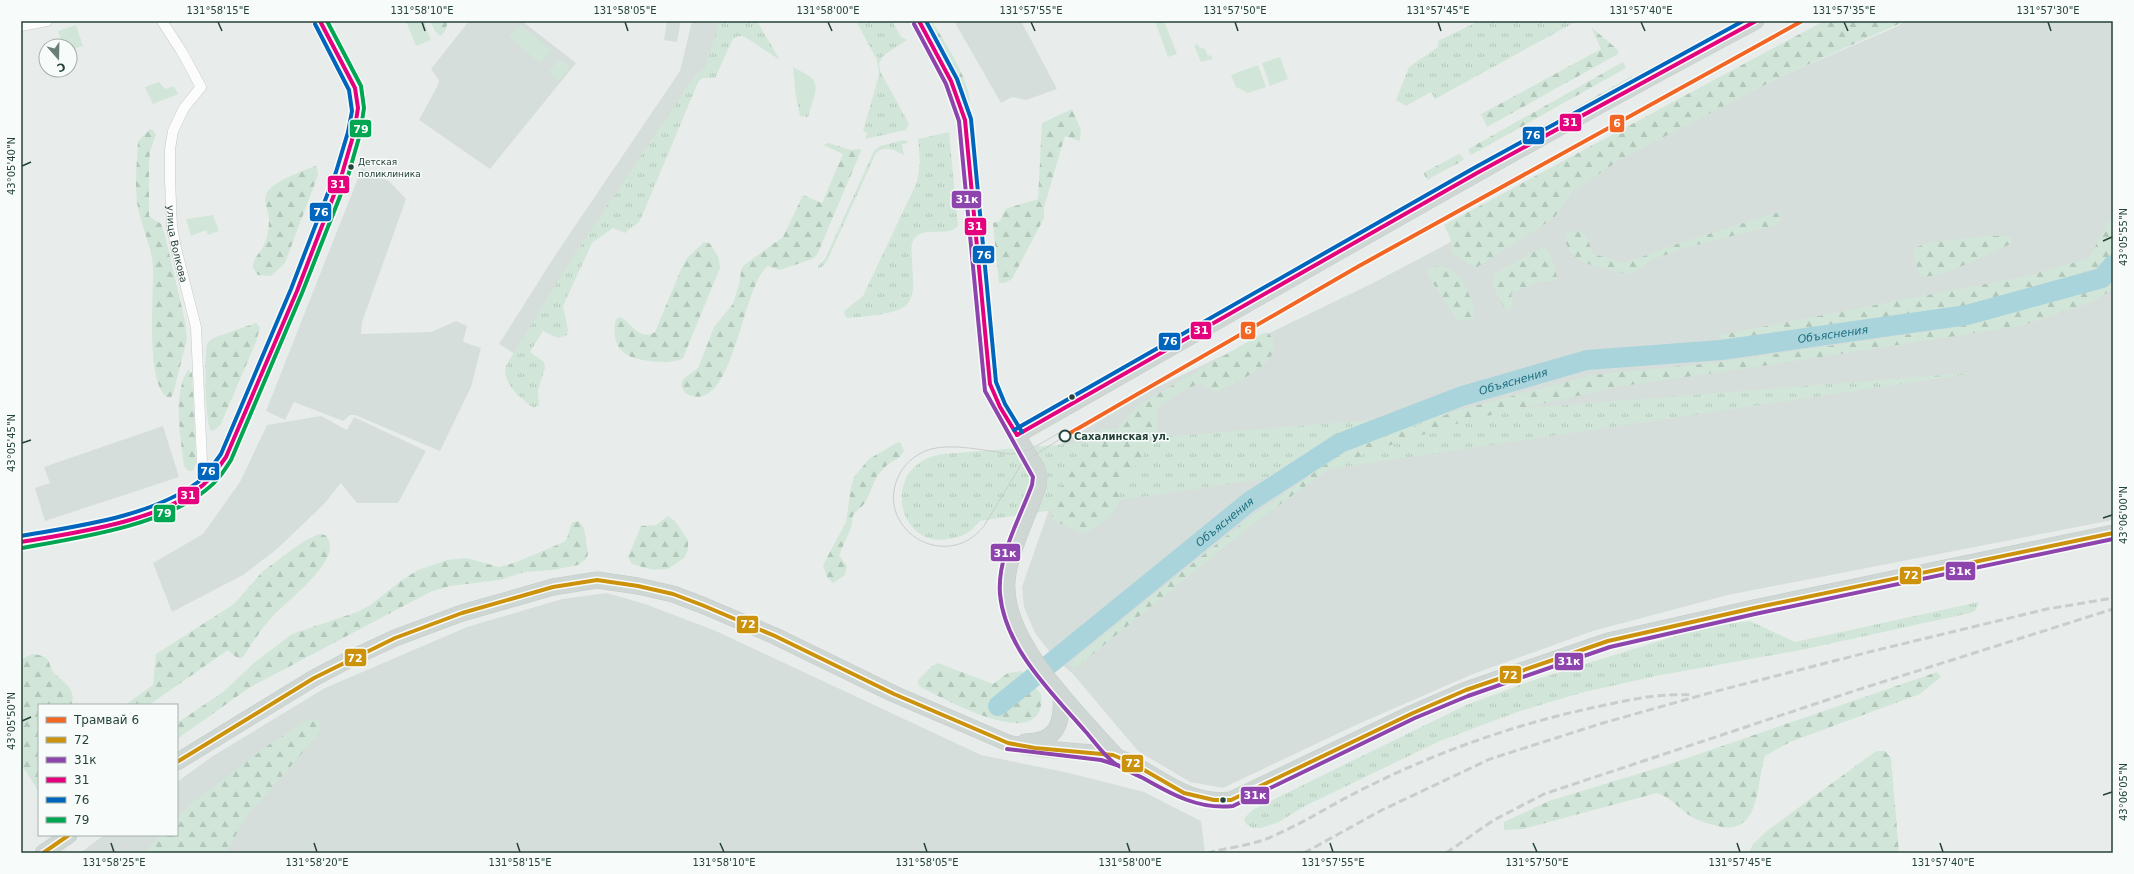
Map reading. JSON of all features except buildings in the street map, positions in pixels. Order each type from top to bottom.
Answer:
[{"type":"main road","points":[[21,542],[82,530],[150,512],[184,499],[203,486],[219,467],[232,443],[286,321],[332,198],[358,119],[358,98],[355,88],[320,21]]},
{"type":"main road","points":[[919,21],[948,71],[959,98],[965,120],[990,384],[1000,408],[1036,467],[1039,476],[1038,486],[1009,565],[1006,594],[1014,626],[1031,655],[1061,694],[1116,756],[1177,790],[1198,799],[1215,802],[1230,800],[1413,713],[1466,690],[1608,641],[1769,605],[2113,533]]},
{"type":"main road","points":[[1017,435],[1422,204],[1649,78],[1756,21]]},
{"type":"main road","points":[[178,761],[314,678],[395,638],[462,613],[553,586],[597,580],[638,586],[673,594],[702,605],[775,636],[894,694],[1008,743],[1025,747],[1116,756]]},
{"type":"main road","points":[[1008,743],[1029,742],[1043,739],[1054,733],[1060,724],[1062,713],[1061,694]]},
{"type":"main road","points":[[42,853],[68,836]]},
{"type":"street","points":[[21,26],[46,21]]},
{"type":"street","name":"улица Волкова","points":[[162,21],[182,52],[201,87],[184,108],[173,131],[170,149],[170,180],[172,227],[196,327],[203,486]]},
{"type":"shaded area","points":[[469,21],[522,21],[576,63],[490,169],[419,120],[438,85],[439,80],[431,69]]},
{"type":"shaded area","points":[[667,21],[681,21],[677,42],[664,40]]},
{"type":"shaded area","points":[[692,21],[717,21],[718,27],[707,70],[665,128],[516,355],[499,344],[556,254],[680,71]]},
{"type":"shaded area","points":[[954,21],[1021,21],[1057,89],[1026,100],[1012,97],[1001,103]]},
{"type":"shaded area","points":[[1904,21],[2113,21],[2113,520],[1728,595],[1593,631],[1473,674],[1356,725],[1223,788],[1190,782],[1138,751],[1073,674],[1056,660],[1035,633],[1024,607],[1022,587],[1064,466],[1052,449],[1153,389],[1373,283],[1546,192],[1782,76],[1898,26]]},
{"type":"shaded area","points":[[362,168],[389,181],[406,199],[362,322],[361,334],[431,332],[456,321],[467,326],[463,342],[481,348],[471,387],[440,451],[355,415],[350,415],[343,421],[294,402],[285,420],[266,411]]},
{"type":"shaded area","points":[[321,416],[347,430],[354,417],[426,451],[398,503],[357,503],[341,483],[324,504],[277,549],[243,575],[172,612],[153,563],[203,534],[240,482],[267,425]]},
{"type":"shaded area","points":[[163,426],[179,477],[45,521],[35,488],[50,483],[44,467]]},
{"type":"shaded area","points":[[607,593],[645,604],[716,631],[981,755],[1069,773],[1144,792],[1201,821],[1205,853],[80,853],[103,836],[178,836],[178,781],[213,756],[325,688],[467,627],[562,599]]},
{"type":"green space","points":[[406,21],[424,21],[431,40],[416,46]]},
{"type":"green space","points":[[430,21],[447,21],[445,32],[440,36],[435,31]]},
{"type":"green space","points":[[717,21],[757,21],[780,60],[745,37],[738,36],[733,39],[715,78],[703,78],[699,80],[640,221],[625,233],[613,228],[592,243],[563,306],[568,330],[567,335],[558,338],[543,331],[530,352],[544,362],[545,368],[538,390],[539,405],[534,408],[518,395],[509,383],[505,370],[507,364],[572,258],[696,74],[705,68],[717,30]]},
{"type":"green space","points":[[856,21],[892,21],[901,37],[907,40],[884,55],[879,63],[880,71],[909,124],[906,130],[865,139],[867,133],[863,131],[879,75],[877,60]]},
{"type":"green space","points":[[927,21],[932,21],[957,63],[967,87],[970,108],[954,68]]},
{"type":"green space","points":[[1155,21],[1164,21],[1177,54],[1168,57]]},
{"type":"green space","points":[[1479,21],[1577,21],[1435,99],[1431,92],[1406,106],[1396,100],[1409,67],[1438,47],[1438,41]]},
{"type":"green space","points":[[1824,21],[1900,21],[1901,23],[1782,76],[1621,159],[1572,192],[1554,218],[1477,267],[1470,265],[1452,253],[1450,237],[1444,225]]},
{"type":"green space","points":[[76,25],[83,46],[78,48],[78,38],[60,38],[58,31]]},
{"type":"green space","points":[[520,25],[551,50],[540,63],[509,37]]},
{"type":"green space","points":[[1591,27],[1618,50],[1618,54],[1487,127],[1481,114],[1601,49]]},
{"type":"green space","points":[[1198,44],[1199,47],[1205,49],[1208,56],[1211,55],[1213,59],[1201,62],[1194,46]]},
{"type":"green space","points":[[1280,57],[1288,79],[1270,86],[1262,63]]},
{"type":"green space","points":[[559,59],[570,67],[559,80],[549,72]]},
{"type":"green space","points":[[1623,62],[1626,68],[1471,155],[1468,150],[1470,148]]},
{"type":"green space","points":[[1258,65],[1266,87],[1248,93],[1236,87],[1231,75]]},
{"type":"green space","points":[[793,67],[806,74],[813,80],[816,89],[812,104],[796,97]]},
{"type":"green space","points":[[1632,76],[1633,78],[1424,194],[1424,193]]},
{"type":"green space","points":[[159,82],[165,89],[174,86],[178,94],[153,104],[145,87]]},
{"type":"green space","points":[[796,97],[812,104],[808,117],[800,116]]},
{"type":"green space","points":[[1072,109],[1081,130],[1080,141],[1065,136],[1044,207],[1044,218],[1012,279],[1005,283],[999,283],[993,223],[1000,221],[1005,209],[1038,199],[1042,123]]},
{"type":"green space","points":[[150,129],[153,130],[156,135],[150,151],[149,216],[161,224],[165,235],[185,321],[187,339],[171,397],[167,397],[160,388],[156,374],[152,336],[153,267],[149,245],[138,208],[136,192],[138,141]]},
{"type":"green space","points":[[949,132],[958,226],[948,231],[924,233],[918,235],[914,239],[912,244],[912,293],[909,302],[905,306],[889,313],[846,318],[844,311],[863,296],[917,182],[920,163],[918,139]]},
{"type":"green space","points":[[904,140],[909,143],[902,144],[904,155],[887,149],[883,149],[876,153],[827,261],[822,267],[818,268],[818,266],[825,259],[874,151],[880,146]]},
{"type":"green space","points":[[829,143],[850,150],[860,149],[861,151],[817,255],[812,259],[780,270],[768,266],[759,278],[726,370],[715,388],[702,396],[685,393],[681,386],[683,379],[698,368],[714,327],[733,304],[740,281],[741,270],[744,265],[783,237],[803,195],[822,203],[843,154],[823,145]]},
{"type":"green space","points":[[1459,154],[1464,159],[1462,161],[1427,180],[1424,174],[1425,172]]},
{"type":"green space","points":[[315,166],[317,167],[318,175],[285,263],[271,276],[258,275],[253,267],[253,264],[255,258],[264,245],[267,235],[269,218],[265,201],[266,194],[277,183]]},
{"type":"green space","points":[[1776,213],[1781,214],[1782,220],[1772,226],[1688,247],[1651,260],[1635,272],[1629,274],[1588,264],[1578,259],[1571,253],[1566,244],[1566,234],[1572,231],[1581,232],[1587,239],[1593,254],[1625,263],[1680,243]]},
{"type":"green space","points":[[2113,214],[2113,252],[2101,265],[2045,285],[1962,307],[1721,341],[1719,338],[1720,335],[2032,275],[2089,258]]},
{"type":"green space","points":[[213,215],[219,231],[208,235],[206,230],[191,236],[186,219]]},
{"type":"green space","points":[[1985,236],[2006,236],[2012,239],[2011,244],[1951,270],[1939,274],[1920,276],[1913,253],[1915,248],[1927,243]]},
{"type":"green space","points":[[704,242],[709,243],[715,252],[720,268],[683,358],[671,362],[662,362],[643,360],[627,355],[620,349],[616,341],[616,319],[620,317],[640,333],[645,335],[655,332],[682,267],[687,258]]},
{"type":"green space","points":[[1543,247],[1551,257],[1557,278],[1555,281],[1542,281],[1511,293],[1513,307],[1508,310],[1505,309],[1493,286],[1494,274]]},
{"type":"green space","points":[[1440,266],[1453,272],[1463,283],[1474,308],[1473,318],[1461,321],[1457,319],[1427,274],[1429,268]]},
{"type":"green space","points":[[2113,277],[2113,289],[2092,302],[2020,326],[1622,386],[1469,420],[1369,452],[1329,469],[1250,526],[1078,666],[1073,668],[1070,665],[1073,660],[1249,518],[1344,452],[1459,410],[1593,375],[1713,363],[1959,327],[2107,284]]},
{"type":"green space","points":[[256,323],[260,327],[256,342],[221,424],[215,430],[211,431],[207,416],[207,345],[216,337]]},
{"type":"green space","points":[[1263,333],[1268,333],[1274,342],[1273,351],[1269,359],[1261,367],[1240,380],[1215,391],[1200,383],[1182,391],[1159,406],[1156,431],[1150,439],[1143,444],[1143,459],[1118,482],[1119,502],[1108,517],[1091,530],[1082,533],[1053,520],[1052,515],[1068,470],[1095,450],[1097,436],[1101,430],[1117,428],[1139,405]]},
{"type":"green space","points":[[188,370],[192,373],[196,462],[192,471],[188,471],[184,466],[179,416],[180,391]]},
{"type":"green space","points":[[1982,372],[980,521],[966,533],[949,539],[931,539],[916,531],[907,519],[902,504],[903,487],[910,472],[923,461],[943,454]]},
{"type":"green space","points":[[898,442],[901,443],[904,451],[900,457],[887,465],[877,476],[865,503],[853,515],[851,528],[839,555],[847,566],[845,575],[833,583],[827,577],[823,565],[846,522],[851,487],[854,477],[869,459]]},
{"type":"green space","points":[[668,516],[675,521],[688,540],[688,550],[684,558],[668,569],[653,570],[632,564],[628,557],[641,526],[656,525]]},
{"type":"green space","points":[[579,521],[584,528],[588,554],[586,559],[578,565],[553,570],[524,572],[500,580],[450,586],[430,592],[249,688],[178,738],[178,722],[223,692],[255,662],[292,634],[357,612],[369,606],[402,580],[418,570],[447,560],[466,558],[499,567],[514,563],[564,542],[573,522]]},
{"type":"green space","points":[[319,534],[325,535],[330,544],[328,555],[322,567],[269,621],[244,656],[241,658],[236,657],[228,650],[150,704],[126,704],[153,685],[156,654],[234,604],[263,571],[304,541]]},
{"type":"green space","points":[[1979,602],[1975,611],[1970,613],[1801,650],[1661,675],[1580,693],[1517,712],[1440,741],[1303,807],[1279,822],[1261,828],[1253,828],[1246,824],[1244,818],[1254,809],[1466,705],[1531,681],[1701,628],[1750,621],[1795,642]]},
{"type":"green space","points":[[33,654],[47,659],[53,672],[65,683],[73,695],[71,704],[38,704],[38,790],[21,764],[21,659]]},
{"type":"green space","points":[[938,663],[993,684],[1008,673],[1021,671],[1041,694],[1039,713],[1028,721],[1012,723],[970,711],[919,686],[918,680],[932,666]]},
{"type":"green space","points":[[1937,672],[1941,677],[1920,694],[1790,742],[1765,756],[1758,793],[1754,805],[1749,816],[1742,824],[1732,827],[1708,824],[1687,814],[1667,798],[1657,793],[1523,829],[1504,830],[1504,822],[1549,801],[1667,765]]},
{"type":"green space","points":[[318,719],[321,727],[316,737],[247,816],[225,853],[144,853],[160,836],[178,836],[178,818],[189,806],[270,744],[308,720]]},
{"type":"green space","points":[[1876,751],[1885,751],[1891,758],[1899,853],[1749,853],[1753,844],[1768,830]]},
{"type":"waterway","name":"Объяснения","points":[[998,706],[1249,502],[1340,443],[1462,396],[1587,360],[1721,350],[1967,315],[2102,278],[2113,265]]},
{"type":"tram line","name":"6","points":[[1065,436],[1359,266],[1802,21]]},
{"type":"tram line","points":[[1062,431],[1037,446],[1017,453],[1010,454],[960,447],[940,447],[917,455],[909,461],[900,473],[894,493],[895,511],[904,526],[916,538],[933,545],[950,546],[968,540],[984,526],[1022,463],[1065,436]]},
{"type":"railway","points":[[1304,853],[1382,810],[1490,759],[1603,723],[1713,692],[1873,651],[2047,609],[2113,598]]},
{"type":"railway","points":[[1446,853],[1494,820],[1544,794],[1854,691],[2113,609]]},
{"type":"railway","points":[[1207,853],[1266,839],[1292,827],[1353,794],[1421,762],[1507,730],[1608,704],[1656,696],[1692,695]]},
{"type":"transit line","name":"31","points":[[21,542],[91,530],[116,524],[165,508],[186,497],[203,485],[226,457],[297,291],[342,174],[354,133],[358,108],[355,88],[320,21]]},
{"type":"transit line","name":"79","points":[[22,548],[118,529],[143,522],[166,513],[188,502],[210,487],[231,460],[302,293],[348,176],[360,134],[364,108],[361,86],[327,21]]},
{"type":"transit line","name":"31","points":[[919,21],[951,81],[965,120],[990,384],[1000,407],[1017,435]]},
{"type":"transit line","name":"76","points":[[926,21],[957,79],[971,119],[996,382],[1005,404],[1022,432]]},
{"type":"transit line","name":"76","points":[[1014,430],[1474,168],[1743,21]]},
{"type":"transit line","name":"31","points":[[1017,435],[1477,173],[1756,21]]},
{"type":"transit line","name":"76","points":[[21,536],[89,524],[136,512],[158,504],[179,494],[198,482],[221,454],[291,289],[336,172],[348,132],[352,111],[349,90],[315,24]]},
{"type":"transit line","name":"31к","points":[[914,24],[946,84],[959,121],[985,391],[1033,477],[1032,485],[1010,538],[1002,566],[1000,594],[1004,614],[1020,651],[1044,685],[1105,755],[1120,767],[1186,800],[1209,806],[1233,806],[1415,718],[1468,696],[1610,647],[1755,614],[2113,539]]},
{"type":"transit line","name":"72","points":[[178,761],[314,678],[395,638],[462,613],[553,587],[597,580],[638,586],[673,594],[702,605],[775,636],[894,694],[1008,743],[1035,748],[1113,755],[1132,763],[1184,793],[1214,800],[1231,800],[1413,713],[1466,690],[1608,641],[1754,608],[2113,533]]},
{"type":"transit line","name":"31к","points":[[1007,749],[1101,760],[1129,769]]},
{"type":"transit line","name":"72","points":[[43,853],[68,836]]},
{"type":"place","name":"Детская поликлиника","points":[[351,167]]},
{"type":"place","name":"Сахалинская ул.","points":[[1065,436]]}]
